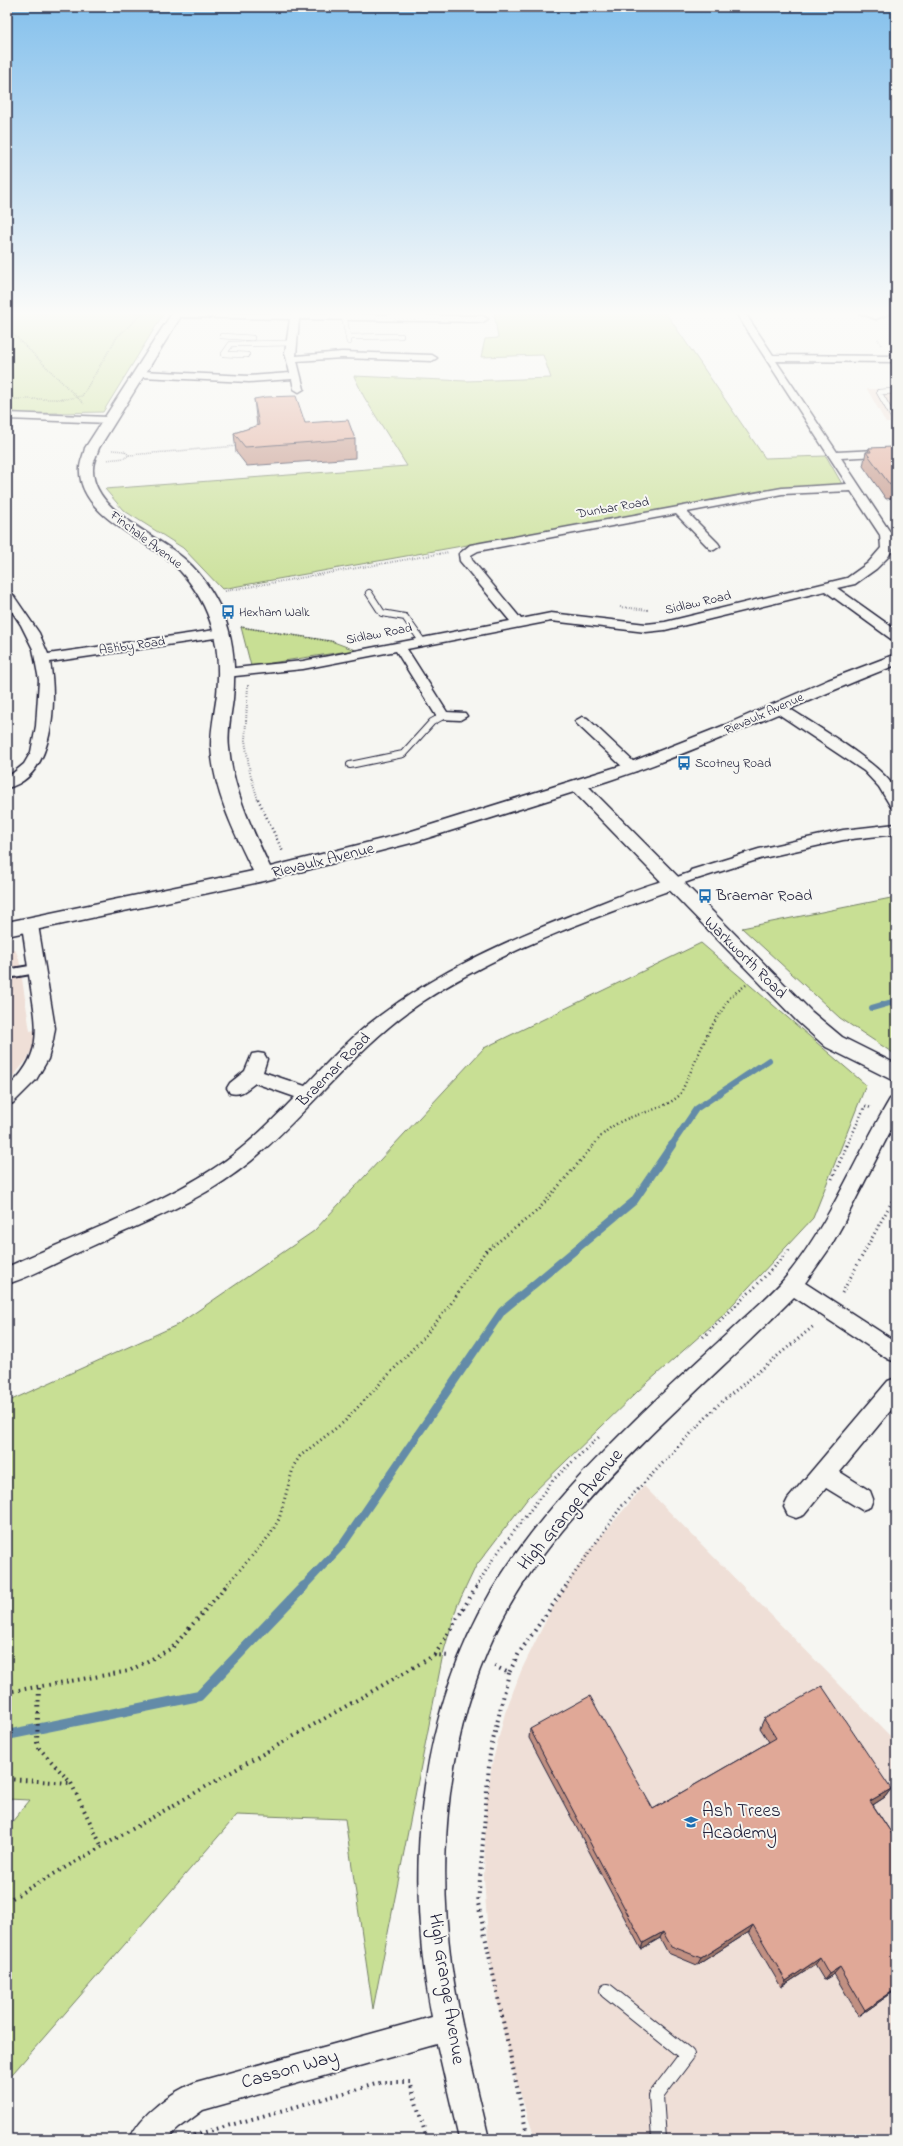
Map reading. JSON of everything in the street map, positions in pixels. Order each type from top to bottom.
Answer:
[{"type":"street","name":"Finchale Avenue","points":[[115,413],[87,460],[85,469],[89,488],[105,509],[177,559],[205,594],[216,616],[222,633],[225,651],[226,673],[220,723],[220,746],[223,769],[236,815],[264,875]]},
{"type":"street","name":"Sidlaw Road","points":[[226,673],[303,665],[517,622],[562,617],[655,628],[827,587],[859,577],[884,554],[887,548],[886,535],[806,413]]},
{"type":"street","points":[[7,416],[110,420]]},
{"type":"street","points":[[834,455],[896,452]]},
{"type":"street","name":"Dunbar Road","points":[[465,554],[474,548],[782,491],[855,487]]},
{"type":"street","points":[[678,510],[714,546]]},
{"type":"street","points":[[465,554],[466,561],[517,622]]},
{"type":"street","points":[[827,587],[896,636]]},
{"type":"street","points":[[7,595],[31,629],[43,659],[45,692],[40,747],[34,760],[26,771],[7,784]]},
{"type":"street","name":"Ashby Road","points":[[43,659],[222,633]]},
{"type":"street","points":[[399,646],[443,716],[460,716]]},
{"type":"street","name":"Rievaulx Avenue","points":[[7,928],[30,925],[264,875],[373,848],[578,786],[632,768],[731,729],[896,659]]},
{"type":"street","points":[[779,708],[869,768],[885,785],[896,804]]},
{"type":"street","points":[[582,721],[632,768]]},
{"type":"street","name":"Warkworth Road","points":[[578,786],[760,974],[834,1042],[896,1074]]},
{"type":"street","points":[[672,883],[759,854],[844,835],[896,830]]},
{"type":"street","name":"Braemar Road","points":[[7,1276],[185,1196],[221,1173],[260,1144],[344,1056],[383,1022],[448,978],[496,952],[574,920],[672,883]]},
{"type":"street","points":[[7,1098],[36,1068],[45,1042],[46,1028],[30,925]]},
{"type":"street","points":[[236,1088],[255,1067],[308,1094]]},
{"type":"street","name":"High Grange Avenue","points":[[474,2139],[448,2026],[437,1963],[432,1908],[434,1828],[446,1745],[453,1715],[473,1657],[487,1623],[524,1562],[570,1504],[631,1438],[792,1285],[829,1232],[874,1140],[892,1110]]},
{"type":"street","points":[[792,1285],[896,1353]]},
{"type":"street","points":[[796,1507],[896,1388]]},
{"type":"street","points":[[824,1474],[862,1499]]},
{"type":"street","name":"Casson Way","points":[[145,2139],[168,2117],[196,2097],[448,2026]]},
{"type":"lane","points":[[369,593],[382,613],[405,617],[422,641]]},
{"type":"lane","points":[[350,765],[402,754],[432,722],[443,716]]},
{"type":"lane","points":[[7,974],[36,968]]},
{"type":"lane","points":[[607,1991],[687,2055],[656,2096],[658,2139]]},
{"type":"path","points":[[106,460],[121,459],[129,455],[239,446]]},
{"type":"path","points":[[108,450],[124,451],[129,455]]},
{"type":"path","points":[[205,594],[453,551],[465,554]]},
{"type":"path","points":[[241,627],[296,634],[338,643]]},
{"type":"path","points":[[7,1692],[39,1688],[129,1671],[172,1648],[270,1535],[279,1520],[294,1465],[300,1456],[344,1422],[423,1338],[450,1305],[484,1253],[538,1210],[606,1131],[618,1122],[671,1103],[680,1095],[710,1029],[731,996],[760,974]]},
{"type":"path","points":[[830,1182],[865,1106],[892,1110]]},
{"type":"path","points":[[528,2139],[478,1903],[490,1753],[509,1672],[520,1653],[621,1507],[718,1405],[832,1311],[896,1194]]},
{"type":"path","points":[[698,1342],[755,1288],[793,1246]]},
{"type":"path","points":[[7,1901],[435,1655],[493,1559],[554,1479],[606,1430]]},
{"type":"path","points":[[435,1655],[473,1657],[509,1672]]},
{"type":"path","points":[[39,1688],[37,1742],[39,1748],[71,1782],[102,1847]]},
{"type":"path","points":[[7,1779],[71,1782]]},
{"type":"path","points":[[182,2139],[383,2082],[410,2082],[427,2139]]},
{"type":"shaded area","points":[[880,413],[896,413],[896,423],[886,423]]},
{"type":"shaded area","points":[[15,949],[19,959],[30,1031],[35,1030],[35,1044],[26,1061],[7,1084],[7,951]]},
{"type":"shaded area","name":"Ash Trees Academy","points":[[644,1486],[896,1742],[896,2139],[535,2139],[509,2058],[493,1980],[488,1938],[484,1878],[486,1805],[492,1764],[505,1713],[521,1671],[550,1612],[586,1554]]},
{"type":"green space","points":[[7,413],[48,413],[7,414]]},
{"type":"green space","points":[[374,413],[734,413],[765,458],[826,456],[842,484],[780,489],[222,589],[183,548],[123,510],[105,489],[407,466]]},
{"type":"green space","points":[[241,627],[331,641],[355,650],[251,666]]},
{"type":"green space","points":[[896,897],[896,1055],[840,1018],[742,928]]},
{"type":"green space","points":[[701,943],[866,1085],[813,1218],[721,1317],[638,1391],[528,1498],[476,1566],[457,1606],[443,1654],[373,2009],[345,1819],[237,1815],[7,2080],[7,1828],[30,1800],[7,1799],[7,1402],[177,1325],[314,1231],[484,1048]]},
{"type":"building","points":[[257,413],[302,413],[305,423],[348,420],[355,439],[245,447],[234,433],[259,425]]},
{"type":"building","points":[[893,447],[896,451],[896,484],[890,485],[866,452],[871,452],[869,448]]},
{"type":"building","points":[[822,1686],[891,1789],[870,1801],[896,1840],[896,1989],[865,2010],[840,1967],[829,1974],[820,1958],[786,1981],[753,1925],[701,1958],[671,1946],[663,1932],[643,1943],[530,1729],[590,1696],[653,1809],[776,1738],[764,1719]]},
{"type":"waterway","points":[[872,1008],[896,1001]]},
{"type":"waterway","points":[[671,1146],[696,1109],[769,1060]]},
{"type":"waterway","points":[[303,1587],[343,1544],[502,1311],[634,1201],[672,1145]]},
{"type":"waterway","points":[[7,1735],[199,1696],[304,1586]]},
{"type":"place","name":"Hexham Walk","points":[[228,612]]},
{"type":"place","name":"Scotney Road","points":[[684,763]]},
{"type":"place","name":"Braemar Road","points":[[705,896]]},
{"type":"place","name":"Ash Trees Academy","points":[[691,1822]]}]
